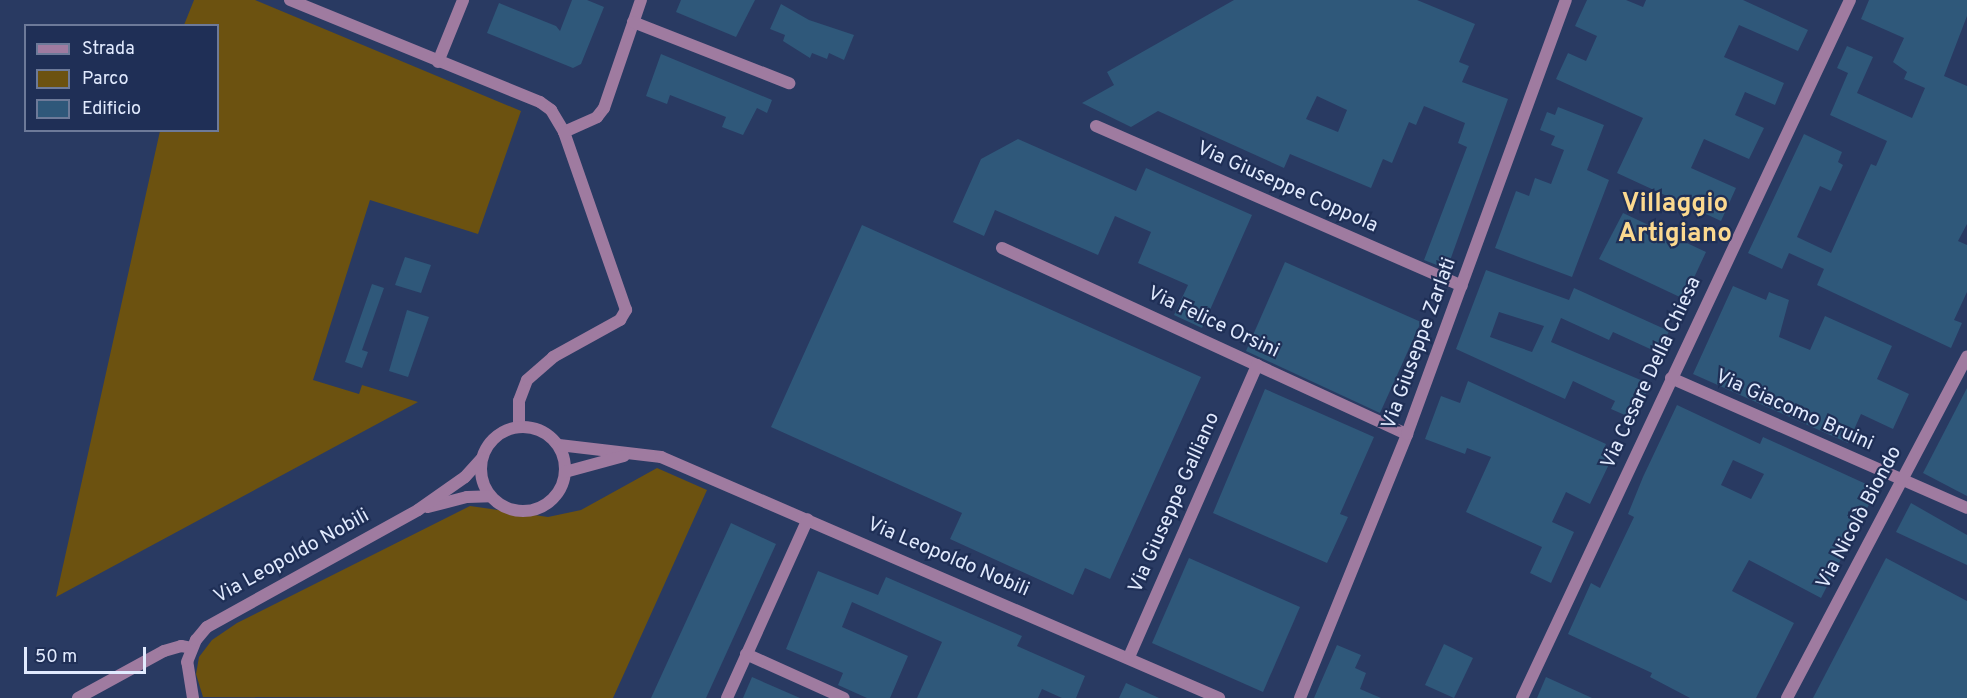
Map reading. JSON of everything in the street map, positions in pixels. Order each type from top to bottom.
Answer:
[{"type":"street","points":[[290,0],[540,102],[551,110],[564,132],[627,310],[620,320],[553,357],[527,380],[519,401],[519,426]]},
{"type":"street","points":[[438,62],[463,0]]},
{"type":"street","points":[[564,132],[597,117],[604,108],[641,0]]},
{"type":"street","name":"Via Giuseppe Zarlati","points":[[1300,698],[1407,434],[1566,0]]},
{"type":"street","name":"Via Cesare Della Chiesa","points":[[1522,698],[1850,0]]},
{"type":"street","points":[[633,22],[789,84]]},
{"type":"street","name":"Via Giuseppe Coppola","points":[[1096,126],[1462,286]]},
{"type":"street","name":"Via Felice Orsini","points":[[1002,248],[1407,434]]},
{"type":"street","name":"Via Nicolò Biondo","points":[[1787,698],[1967,356]]},
{"type":"street","name":"Via Giuseppe Galliano","points":[[1129,657],[1257,365]]},
{"type":"street","name":"Via Giacomo Bruini","points":[[1671,378],[1967,508]]},
{"type":"street","points":[[519,426],[537,429],[559,445],[566,471],[557,495],[536,509],[511,509],[490,496],[481,474],[482,458],[496,436],[519,426]]},
{"type":"street","name":"Via Leopoldo Nobili","points":[[559,445],[661,457],[1129,657],[1219,698]]},
{"type":"street","name":"Via Leopoldo Nobili","points":[[566,471],[613,456],[661,457]]},
{"type":"street","name":"Via Leopoldo Nobili","points":[[192,648],[207,627],[418,510],[465,477],[482,458]]},
{"type":"street","name":"Via Leopoldo Nobili","points":[[418,510],[467,497],[490,496]]},
{"type":"street","points":[[727,698],[808,519]]},
{"type":"street","points":[[78,698],[164,651],[181,646],[192,648],[186,668],[193,698]]},
{"type":"street","points":[[746,654],[844,698]]},
{"type":"green space","points":[[194,0],[255,0],[521,111],[478,234],[370,200],[313,380],[359,394],[362,385],[418,402],[56,597],[160,132],[219,132],[219,24],[184,24]]},
{"type":"green space","points":[[657,468],[707,490],[613,698],[203,697],[196,674],[199,657],[212,640],[237,623],[470,506],[548,517],[581,510]]},
{"type":"building","points":[[572,0],[587,0],[604,7],[581,64],[573,68],[487,33],[499,3],[556,26],[560,31]]},
{"type":"building","points":[[681,0],[755,0],[736,37],[676,12]]},
{"type":"building","points":[[1234,0],[1417,0],[1475,24],[1459,62],[1469,66],[1462,82],[1508,99],[1447,269],[1424,260],[1467,147],[1458,143],[1465,123],[1424,106],[1416,125],[1409,122],[1392,163],[1383,159],[1371,188],[1290,154],[1284,168],[1158,111],[1131,127],[1082,103],[1114,85],[1107,72]],"holes":[[[1317,96],[1347,110],[1338,132],[1306,119]]]},
{"type":"building","points":[[1587,0],[1626,0],[1643,7],[1646,0],[1743,0],[1808,30],[1798,51],[1739,25],[1724,57],[1784,83],[1775,105],[1745,92],[1735,115],[1764,128],[1749,159],[1704,139],[1691,168],[1736,188],[1721,221],[1617,173],[1643,118],[1556,79],[1568,53],[1586,61],[1597,36],[1575,26]]},
{"type":"building","points":[[1869,0],[1967,0],[1967,16],[1944,76],[1967,86],[1967,224],[1958,241],[1967,245],[1967,292],[1954,320],[1962,323],[1951,348],[1817,285],[1824,269],[1789,253],[1782,269],[1748,253],[1804,134],[1842,152],[1838,162],[1843,165],[1831,191],[1820,186],[1797,237],[1831,253],[1871,164],[1876,166],[1887,141],[1830,115],[1848,73],[1837,68],[1847,46],[1873,57],[1857,93],[1912,118],[1925,88],[1904,79],[1907,72],[1893,62],[1904,38],[1861,19]]},
{"type":"building","points":[[781,4],[809,20],[854,35],[844,60],[829,53],[827,59],[812,53],[810,58],[783,41],[785,35],[770,29]]},
{"type":"building","points":[[661,54],[772,100],[767,113],[757,108],[743,135],[722,127],[726,117],[670,95],[667,104],[646,96]]},
{"type":"building","points":[[1558,107],[1604,125],[1587,170],[1609,180],[1572,277],[1495,248],[1516,191],[1529,196],[1535,178],[1551,184],[1564,150],[1551,145],[1555,136],[1540,130],[1547,112],[1555,115]]},
{"type":"building","points":[[1018,139],[1136,191],[1146,168],[1252,215],[1202,328],[1174,315],[1188,285],[1138,263],[1151,232],[1115,216],[1098,255],[995,210],[984,236],[953,222],[981,159]]},
{"type":"building","points":[[1623,213],[1706,252],[1684,299],[1599,259]]},
{"type":"building","points":[[862,225],[1201,377],[1110,579],[1085,568],[1073,595],[950,539],[962,513],[771,427]]},
{"type":"building","points":[[405,257],[431,265],[421,293],[395,285]]},
{"type":"building","points":[[1285,262],[1421,322],[1380,413],[1246,351]]},
{"type":"building","points":[[1486,270],[1569,300],[1574,288],[1669,331],[1659,353],[1613,332],[1609,340],[1561,318],[1551,342],[1650,384],[1634,419],[1611,409],[1615,401],[1573,381],[1565,399],[1456,349]],"holes":[[[1499,312],[1544,326],[1532,352],[1490,337]]]},
{"type":"building","points":[[372,284],[384,288],[362,350],[368,352],[362,368],[345,362]]},
{"type":"building","points":[[1733,286],[1766,300],[1769,292],[1789,300],[1779,337],[1810,350],[1825,316],[1892,346],[1877,379],[1909,394],[1893,429],[1861,414],[1848,443],[1693,374]]},
{"type":"building","points":[[407,310],[429,317],[408,377],[389,371]]},
{"type":"building","points":[[1468,381],[1606,444],[1602,453],[1612,458],[1590,504],[1566,492],[1552,522],[1574,532],[1551,583],[1530,573],[1542,547],[1466,512],[1491,457],[1467,448],[1465,454],[1425,439],[1441,396],[1460,403]]},
{"type":"building","points":[[1967,388],[1967,496],[1923,473]]},
{"type":"building","points":[[1265,389],[1374,437],[1340,514],[1348,517],[1327,563],[1213,513]]},
{"type":"building","points":[[1677,405],[1760,444],[1763,437],[1877,489],[1821,598],[1749,560],[1732,591],[1794,623],[1756,698],[1690,698],[1650,677],[1652,673],[1568,634],[1591,583],[1600,588],[1634,517],[1628,514]],"holes":[[[1733,460],[1764,474],[1751,499],[1721,485]]]},
{"type":"building","points":[[1911,503],[1967,535],[1967,565],[1896,532]]},
{"type":"building","points":[[731,523],[776,544],[706,698],[651,698]]},
{"type":"building","points":[[1189,558],[1300,607],[1263,692],[1152,643]]},
{"type":"building","points":[[1886,558],[1967,601],[1967,698],[1813,698]]},
{"type":"building","points":[[818,571],[878,595],[886,577],[1022,636],[1017,646],[1085,676],[1076,698],[1062,698],[1042,689],[1038,698],[917,698],[942,642],[852,602],[842,627],[908,656],[890,698],[867,698],[838,685],[843,673],[786,649]]},
{"type":"building","points":[[1444,644],[1473,658],[1454,698],[1425,685]]},
{"type":"building","points":[[1337,645],[1361,655],[1355,668],[1366,673],[1360,689],[1381,698],[1314,698]]},
{"type":"building","points":[[752,677],[800,698],[743,698]]},
{"type":"building","points":[[1546,677],[1592,698],[1537,698]]},
{"type":"building","points":[[1126,683],[1159,698],[1119,698]]},
{"type":"district","name":"Villaggio Artigiano","points":[[1675,220]]}]
